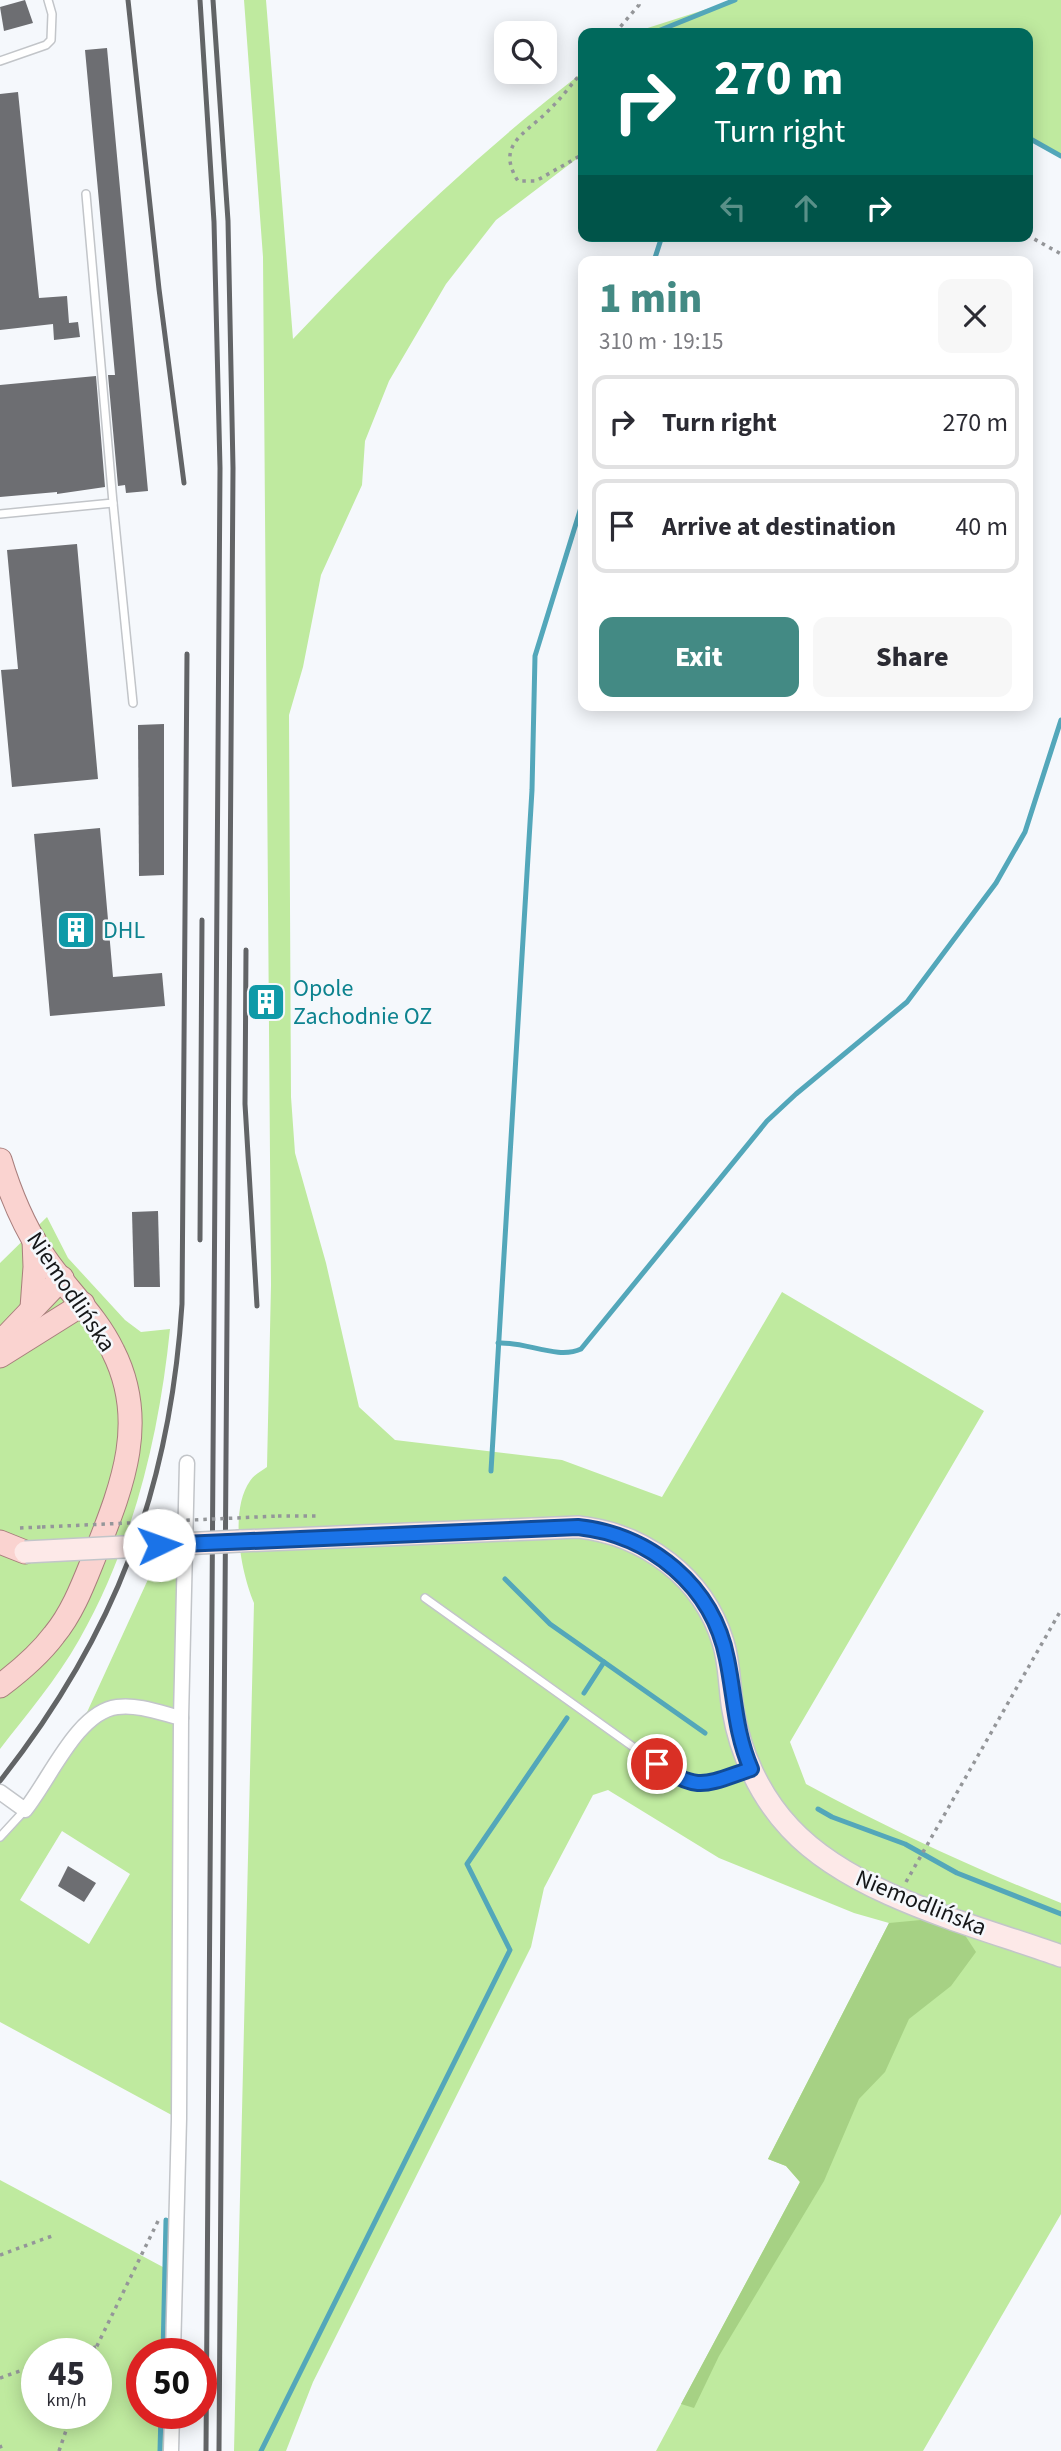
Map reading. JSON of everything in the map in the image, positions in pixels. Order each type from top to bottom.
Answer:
[{"type":"main road","name":"Niemodlińska","points":[[0,1160],[15,1203],[34,1240],[83,1304],[114,1351],[124,1382],[130,1417],[125,1473],[88,1572],[67,1615],[43,1648],[0,1686]]},
{"type":"main road","points":[[32,1308],[34,1240]]},
{"type":"main road","points":[[0,1343],[61,1278]]},
{"type":"main road","points":[[0,1356],[83,1304]]},
{"type":"main road","name":"Niemodlińska","points":[[0,1553],[578,1527],[606,1531],[630,1539],[650,1549],[676,1569],[696,1590],[713,1616],[728,1661],[738,1735],[751,1769],[769,1801],[800,1838],[836,1868],[898,1896],[1061,1956]]},
{"type":"main road","points":[[0,1542],[25,1552]]},
{"type":"street","points":[[173,2338],[187,1463]]},
{"type":"street","points":[[0,1792],[25,1810],[77,1734],[96,1714],[126,1706],[181,1718]]},
{"type":"street","points":[[171,2451],[172,2429]]},
{"type":"lane","points":[[0,61],[46,45],[51,40],[52,14],[48,0]]},
{"type":"lane","points":[[86,194],[133,703]]},
{"type":"lane","points":[[0,514],[113,503]]},
{"type":"lane","points":[[425,1598],[678,1779],[692,1784],[706,1783],[751,1769]]},
{"type":"lane","points":[[0,1837],[25,1810]]},
{"type":"path","points":[[619,28],[639,5],[638,0]]},
{"type":"path","points":[[578,77],[548,112],[516,139],[510,159],[518,181],[537,181],[578,158]]},
{"type":"path","points":[[1033,238],[1061,254]]},
{"type":"path","points":[[42,1527],[278,1516],[323,1517]]},
{"type":"path","points":[[85,1535],[90,1522]]},
{"type":"path","points":[[898,1896],[1061,1610]]},
{"type":"path","points":[[100,2338],[160,2216]]},
{"type":"path","points":[[0,2255],[52,2235]]},
{"type":"path","points":[[0,2378],[21,2371]]},
{"type":"path","points":[[59,2451],[67,2429]]},
{"type":"path","points":[[0,2445],[2,2451]]},
{"type":"green space","points":[[244,0],[266,0],[293,339],[433,200],[506,134],[578,76],[578,158],[496,220],[446,284],[389,381],[365,441],[362,485],[321,575],[303,667],[289,715],[291,1097],[295,1153],[326,1263],[359,1407],[395,1440],[562,1460],[662,1497],[782,1292],[984,1411],[790,1742],[806,1784],[932,1847],[1061,1903],[1061,2214],[923,2451],[656,2451],[800,2182],[786,2166],[768,2159],[889,1923],[854,1913],[719,1858],[608,1790],[593,1795],[544,1888],[531,1947],[313,2382],[286,2451],[234,2451],[254,1603],[241,1559],[239,1525],[244,1494],[252,1479],[267,1467],[271,1285],[263,257]]},
{"type":"green space","points":[[735,0],[1061,0],[1061,156],[1033,140],[1033,28],[648,28]]},
{"type":"green space","points":[[47,1217],[68,1258],[125,1320],[141,1332],[170,1329],[151,1450],[129,1528],[114,1567],[79,1640],[0,1749],[0,1263]]},
{"type":"green space","points":[[190,1559],[179,2119],[0,2022],[0,1837],[77,1734],[156,1562]],"holes":[[[62,1831],[130,1874],[89,1944],[20,1900]]]},
{"type":"green space","points":[[953,1917],[976,1952],[951,1986],[909,2019],[885,2072],[859,2099],[824,2181],[719,2356],[694,2408],[681,2404],[800,2182],[786,2166],[768,2159],[889,1923]]},
{"type":"green space","points":[[0,2180],[176,2274],[174,2338],[126,2338],[126,2429],[172,2429],[171,2451],[0,2451]]},
{"type":"building","points":[[25,0],[33,23],[4,31],[0,7]]},
{"type":"building","points":[[107,48],[148,491],[126,493],[125,485],[118,486],[108,375],[115,375],[85,50]]},
{"type":"building","points":[[18,92],[39,298],[67,296],[69,323],[78,322],[80,337],[54,340],[53,324],[0,330],[0,94]]},
{"type":"building","points":[[96,376],[105,487],[57,494],[0,497],[0,385]]},
{"type":"building","points":[[77,544],[98,779],[12,787],[1,670],[18,669],[7,550]]},
{"type":"building","points":[[164,724],[164,875],[139,876],[138,725]]},
{"type":"building","name":"DHL","points":[[100,828],[113,977],[162,973],[165,1006],[50,1016],[34,834]]},
{"type":"building","points":[[158,1211],[160,1287],[134,1287],[132,1212]]},
{"type":"building","points":[[68,1866],[96,1883],[84,1902],[58,1886]]},
{"type":"waterway","points":[[665,28],[735,0]]},
{"type":"waterway","points":[[1033,140],[1061,156]]},
{"type":"waterway","points":[[656,256],[660,242]]},
{"type":"waterway","points":[[491,1471],[532,790],[535,656],[578,517]]},
{"type":"waterway","points":[[498,1343],[562,1352],[581,1349],[767,1121],[907,1002],[996,883],[1025,832],[1061,720]]},
{"type":"waterway","points":[[505,1579],[550,1624],[705,1733]]},
{"type":"waterway","points":[[584,1693],[604,1662]]},
{"type":"waterway","points":[[261,2451],[510,1950],[467,1864],[567,1718]]},
{"type":"waterway","points":[[818,1809],[832,1817],[905,1844],[957,1873],[1061,1914]]},
{"type":"waterway","points":[[163,2338],[166,2220]]},
{"type":"waterway","points":[[160,2451],[161,2429]]},
{"type":"railway","points":[[128,0],[159,289],[184,483]]},
{"type":"railway","points":[[200,0],[214,222],[220,468],[206,2451]]},
{"type":"railway","points":[[213,0],[228,221],[233,468],[219,2451]]},
{"type":"railway","points":[[0,1781],[75,1671],[105,1615],[130,1558],[165,1436],[182,1304],[187,654]]},
{"type":"railway","points":[[200,1240],[202,920]]},
{"type":"railway","points":[[246,950],[245,1104],[257,1306]]},
{"type":"place","name":"DHL","points":[[76,930]]},
{"type":"place","name":"Opole Zachodnie OZ","points":[[266,1002]]},
{"type":"route","points":[[159,1545],[578,1527],[597,1529],[630,1539],[650,1549],[676,1569],[696,1590],[713,1616],[728,1661],[738,1735],[751,1769],[719,1780],[692,1784],[678,1779],[657,1764]]}]
